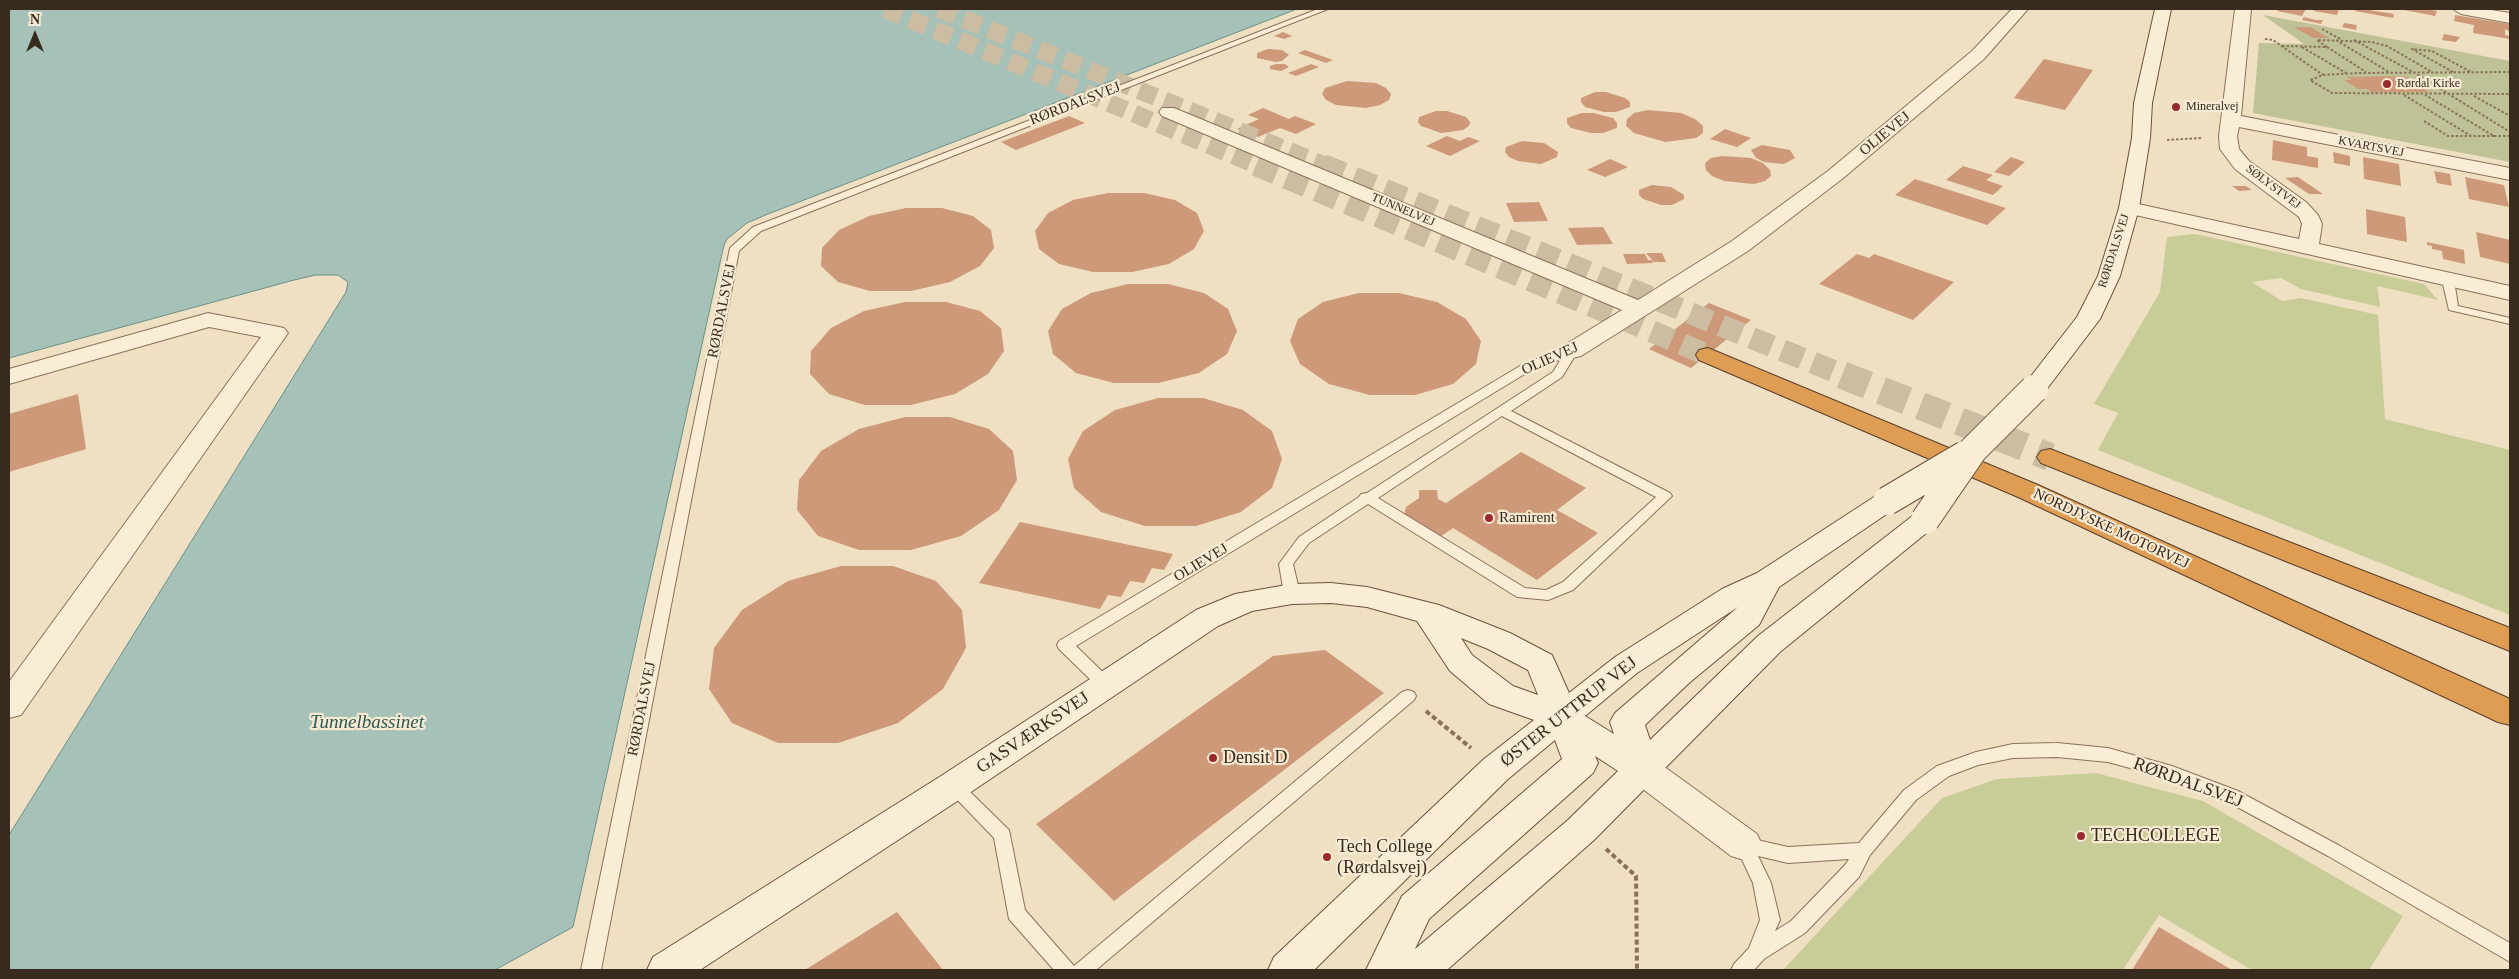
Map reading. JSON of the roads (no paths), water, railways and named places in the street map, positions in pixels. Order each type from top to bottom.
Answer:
[{"type":"highway","name":"NORDJYSKE MOTORVEJ","points":[[1708,355],[2028,491],[2510,713]]},
{"type":"highway","points":[[2050,457],[2510,640]]},
{"type":"street","name":"OLIEVEJ","points":[[1572,350],[1740,246],[1835,174],[1978,56],[2020,9]]},
{"type":"street","name":"RØRDALSVEJ","points":[[1642,770],[1686,724],[1769,644],[1924,520],[1973,450],[2034,389],[2088,319],[2109,276],[2129,208],[2141,138],[2143,102],[2163,9]]},
{"type":"street","name":"SØLYSTVEJ","points":[[2243,9],[2232,120],[2228,136],[2230,149],[2242,165],[2299,206],[2308,215],[2312,224],[2308,248]]},
{"type":"street","points":[[2461,9],[2510,18]]},
{"type":"street","name":"TUNNELVEJ","points":[[1168,112],[1638,308]]},
{"type":"street","name":"KVARTSVEJ","points":[[2232,120],[2510,174]]},
{"type":"street","points":[[2129,208],[2510,293]]},
{"type":"street","points":[[9,377],[208,320],[276,333],[14,692]]},
{"type":"street","name":"RØRDALSVEJ","points":[[1887,502],[1973,450]]},
{"type":"street","name":"ØSTER UTTRUP VEJ","points":[[1288,970],[1496,768],[1626,665],[1733,596],[1768,580],[1887,502]]},
{"type":"street","points":[[1419,970],[1569,841],[1642,770],[1627,722],[1678,675],[1748,616],[1768,580]]},
{"type":"street","name":"GASVÆRKSVEJ","points":[[667,970],[953,786],[1105,684],[1208,618],[1246,601],[1292,594],[1331,593],[1367,597],[1428,613],[1499,641],[1541,663],[1581,763],[1416,908],[1386,970]]},
{"type":"street","points":[[1428,613],[1461,663],[1501,695],[1562,717]]},
{"type":"street","name":"RØRDALSVEJ","points":[[1562,717],[1642,770],[1744,845]]},
{"type":"lane","name":"RØRDALSVEJ","points":[[591,970],[734,250],[757,229],[1324,9]]},
{"type":"lane","points":[[2448,280],[2453,308],[2510,321]]},
{"type":"lane","points":[[1292,594],[1286,564],[1304,540],[1366,497],[1558,374],[1572,350]]},
{"type":"lane","name":"OLIEVEJ","points":[[1105,684],[1065,646],[1529,366],[1572,350]]},
{"type":"lane","points":[[1366,497],[1522,593],[1548,595],[1568,586],[1665,496],[1502,411]]},
{"type":"lane","points":[[1082,970],[1408,696]]},
{"type":"lane","name":"RØRDALSVEJ","points":[[1741,970],[1757,954],[1798,927],[1852,871],[1864,850],[1910,794],[1943,771],[1976,759],[2013,751],[2057,750],[2108,755],[2166,771],[2232,796],[2334,851],[2510,953]]},
{"type":"lane","points":[[953,786],[1003,835],[1016,913],[1066,970]]},
{"type":"lane","name":"RØRDALSVEJ","points":[[1744,845],[1788,855],[1864,850]]},
{"type":"lane","name":"RØRDALSVEJ","points":[[1744,845],[1762,883],[1770,920],[1757,954]]},
{"type":"water","name":"Tunnelbassinet","points":[[9,9],[1297,9],[768,214],[747,223],[727,239],[724,245],[573,927],[495,970],[9,970],[9,835],[346,292],[348,282],[338,275],[316,275],[9,358]]},
{"type":"tunnel","points":[[885,9],[1259,166]]},
{"type":"tunnel","points":[[939,9],[1326,166]]},
{"type":"tunnel","points":[[1256,165],[1708,355]]},
{"type":"tunnel","points":[[1323,165],[1846,376]]},
{"type":"tunnel","points":[[1842,375],[2050,457]]},
{"type":"place","name":"Rørdal Kirke","points":[[2387,84]]},
{"type":"place","name":"Mineralvej","points":[[2176,107]]},
{"type":"place","name":"Ramirent","points":[[1489,518]]},
{"type":"place","name":"Densit D","points":[[1213,758]]},
{"type":"place","name":"TECHCOLLEGE","points":[[2081,836]]},
{"type":"place","name":"Tech College (Rørdalsvej)","points":[[1327,857]]}]
